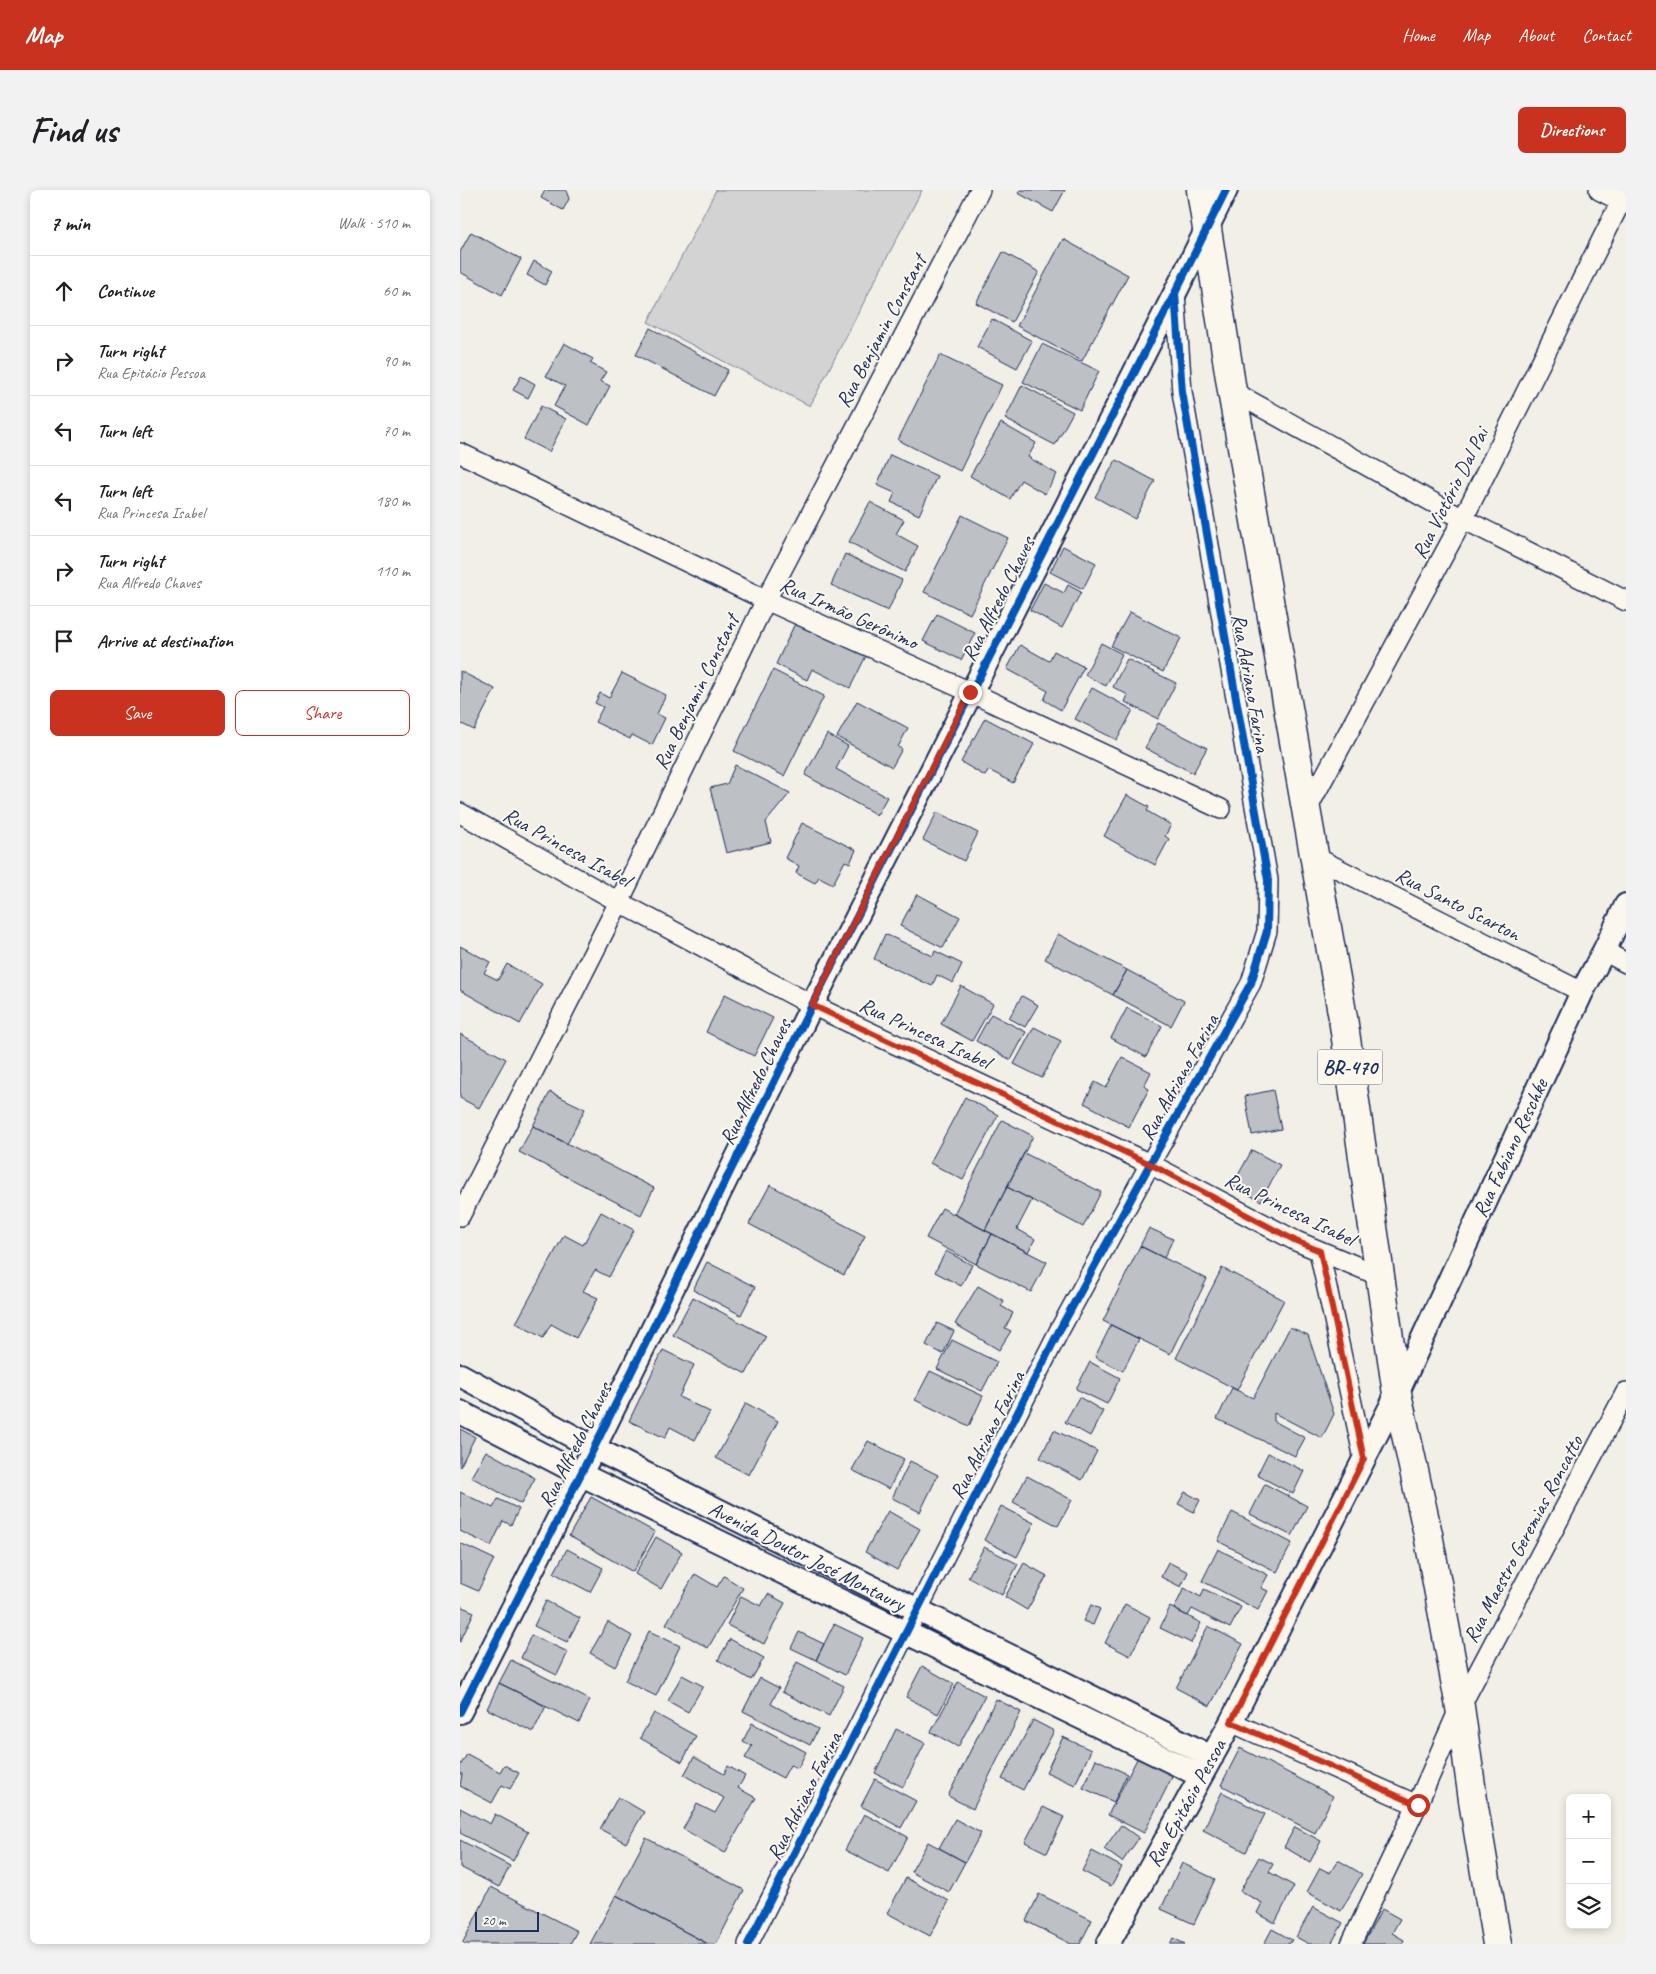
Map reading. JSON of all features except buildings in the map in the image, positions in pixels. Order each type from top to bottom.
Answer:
[{"type":"highway","name":"BR-470","points":[[1201,190],[1232,391],[1343,1018],[1397,1394],[1428,1534],[1460,1707],[1474,1807],[1497,1944]]},
{"type":"street","name":"Rua Benjamin Constant","points":[[460,1216],[619,902],[766,600],[980,190]]},
{"type":"street","name":"Rua Alfredo Chaves","points":[[460,1712],[594,1448],[812,1005],[1226,190]]},
{"type":"street","points":[[1599,190],[1624,199]]},
{"type":"street","name":"Rua Victório Dal Pai","points":[[1306,811],[1463,519],[1624,199]]},
{"type":"street","name":"Rua Adriano Farina","points":[[748,1944],[907,1634],[1059,1330],[1251,983],[1267,931],[1268,880],[1182,392],[1175,293]]},
{"type":"street","points":[[1232,391],[1463,519],[1626,601]]},
{"type":"street","name":"Rua Irmão Gerônimo","points":[[460,453],[766,600],[970,692],[1220,809]]},
{"type":"street","name":"Rua Princesa Isabel","points":[[460,814],[619,902],[812,1005],[1150,1164],[1296,1241],[1380,1276]]},
{"type":"street","name":"Rua Santo Scarton","points":[[1313,856],[1582,992]]},
{"type":"street","name":"Rua Fabiano Reschke","points":[[1397,1394],[1582,992],[1604,952],[1626,905]]},
{"type":"street","points":[[1604,952],[1626,964]]},
{"type":"street","points":[[1320,1251],[1364,1459]]},
{"type":"street","name":"Avenida Doutor José Montaury","points":[[460,1375],[594,1448],[917,1611],[1206,1766]]},
{"type":"street","name":"Rua Maestro Geremias Roncatto","points":[[1350,1944],[1418,1805],[1460,1707],[1626,1392]]},
{"type":"street","name":"Rua Epitácio Pessoa","points":[[1108,1944],[1231,1722],[1397,1394]]},
{"type":"street","name":"Avenida Doutor José Montaury","points":[[460,1412],[580,1474],[907,1634],[1206,1766]]},
{"type":"street","points":[[1231,1722],[1418,1805]]},
{"type":"shaded area","points":[[716,190],[922,190],[810,406],[648,322]]},
{"type":"cycle path","points":[[460,1712],[594,1448],[812,1005],[1226,190]]},
{"type":"cycle path","points":[[748,1944],[1059,1331],[1251,983],[1267,931],[1268,880],[1182,392],[1175,293]]},
{"type":"route","points":[[970,692],[812,1005],[1150,1164],[1296,1241],[1320,1251],[1364,1459],[1231,1722],[1418,1805]]}]
